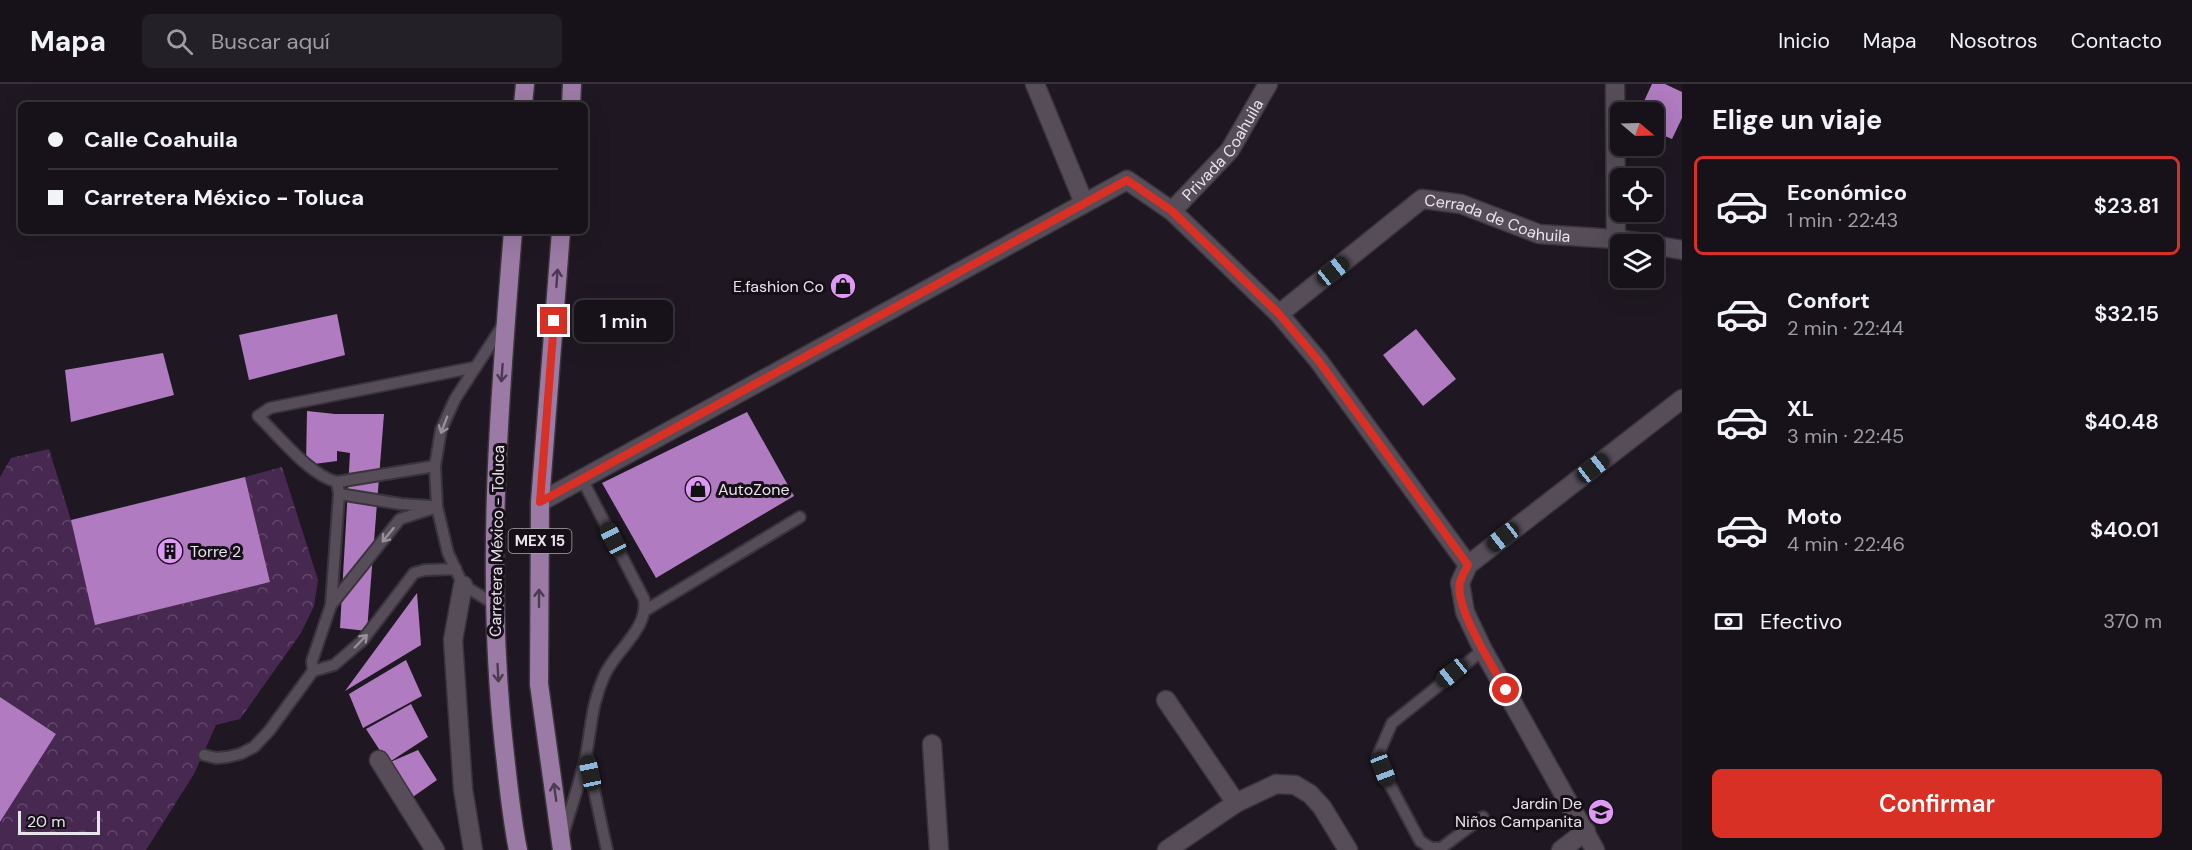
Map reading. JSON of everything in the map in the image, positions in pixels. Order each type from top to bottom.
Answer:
[{"type":"main road","points":[[523,102],[525,84]]},
{"type":"main road","points":[[571,102],[572,84]]},
{"type":"main road","name":"Carretera México - Toluca","points":[[513,234],[496,491],[496,605],[500,713],[518,850]]},
{"type":"main road","name":"MEX 15","points":[[561,234],[540,502],[539,684],[562,844]]},
{"type":"street","points":[[1035,84],[1084,203]]},
{"type":"street","name":"Privada Coahuila","points":[[1172,211],[1230,150],[1268,84]]},
{"type":"street","points":[[1615,84],[1616,234]]},
{"type":"street","points":[[540,502],[1127,180],[1172,211],[1279,314],[1318,360],[1468,565]]},
{"type":"street","name":"Cerrada de Coahuila","points":[[1279,314],[1422,199],[1461,204],[1539,234],[1610,239]]},
{"type":"street","name":"Cerrada de Coahuila","points":[[1664,247],[1682,250]]},
{"type":"street","points":[[1595,850],[1483,650],[1465,612],[1460,584],[1468,565],[1682,399]]},
{"type":"street","points":[[460,577],[453,640],[463,789],[473,850]]},
{"type":"street","points":[[1166,700],[1236,803]]},
{"type":"street","points":[[932,744],[939,850]]},
{"type":"street","points":[[379,760],[435,850]]},
{"type":"street","points":[[1167,850],[1236,803],[1276,784],[1294,785],[1310,794],[1322,807],[1348,850]]},
{"type":"street","points":[[1561,850],[1586,831]]},
{"type":"lane","points":[[496,605],[460,577],[448,553],[437,507],[435,466],[441,430],[455,399],[506,321]]},
{"type":"lane","points":[[435,466],[337,482],[327,480],[312,469],[258,416],[270,408],[476,367]]},
{"type":"lane","points":[[562,844],[586,753],[591,711],[598,689],[609,666],[640,624],[646,610],[644,599],[582,479]]},
{"type":"lane","points":[[313,671],[312,661],[331,605],[339,494],[337,482]]},
{"type":"lane","points":[[339,494],[437,507]]},
{"type":"lane","points":[[331,605],[400,519],[437,507]]},
{"type":"lane","points":[[646,610],[800,517]]},
{"type":"lane","points":[[204,755],[216,758],[227,757],[254,747],[269,731],[313,671],[334,664],[362,641],[414,573],[425,570],[460,577]]},
{"type":"lane","points":[[1483,650],[1392,723],[1378,755],[1389,783],[1420,841],[1431,848],[1441,848],[1483,817]]},
{"type":"lane","points":[[586,753],[607,850]]},
{"type":"green space","points":[[49,449],[71,520],[96,624],[270,582],[245,477],[282,467],[318,580],[314,606],[301,633],[240,719],[216,725],[194,774],[146,850],[0,850],[0,822],[56,734],[0,697],[0,477],[11,458]]},
{"type":"building","points":[[1652,84],[1665,84],[1682,92],[1682,118],[1672,139],[1664,136],[1664,102],[1644,102]]},
{"type":"building","points":[[337,314],[345,355],[249,380],[239,335]]},
{"type":"building","points":[[1416,329],[1456,379],[1423,406],[1383,355]]},
{"type":"building","points":[[163,353],[174,395],[71,422],[65,370]]},
{"type":"building","points":[[307,411],[335,414],[384,414],[367,631],[340,628],[350,453],[337,451],[337,461],[306,465]]},
{"type":"building","name":"AutoZone","points":[[747,412],[794,496],[656,578],[602,483]]},
{"type":"building","name":"Torre 2","points":[[245,477],[270,582],[95,625],[71,520]]},
{"type":"building","points":[[417,593],[421,645],[345,691]]},
{"type":"building","points":[[406,660],[422,696],[363,728],[349,694]]},
{"type":"building","points":[[0,697],[56,734],[0,822]]},
{"type":"building","points":[[411,704],[428,737],[388,763],[366,729]]},
{"type":"building","points":[[418,750],[437,780],[407,801],[388,763]]},
{"type":"place","name":"E.fashion Co","points":[[843,286]]},
{"type":"place","name":"AutoZone","points":[[698,489]]},
{"type":"place","name":"Torre 2","points":[[170,551]]},
{"type":"place","name":"Jardin De Niños Campanita","points":[[1601,812]]},
{"type":"route","points":[[554,321],[540,502],[1127,180],[1172,211],[1279,314],[1318,360],[1468,565],[1460,584],[1465,612],[1506,690]]}]
